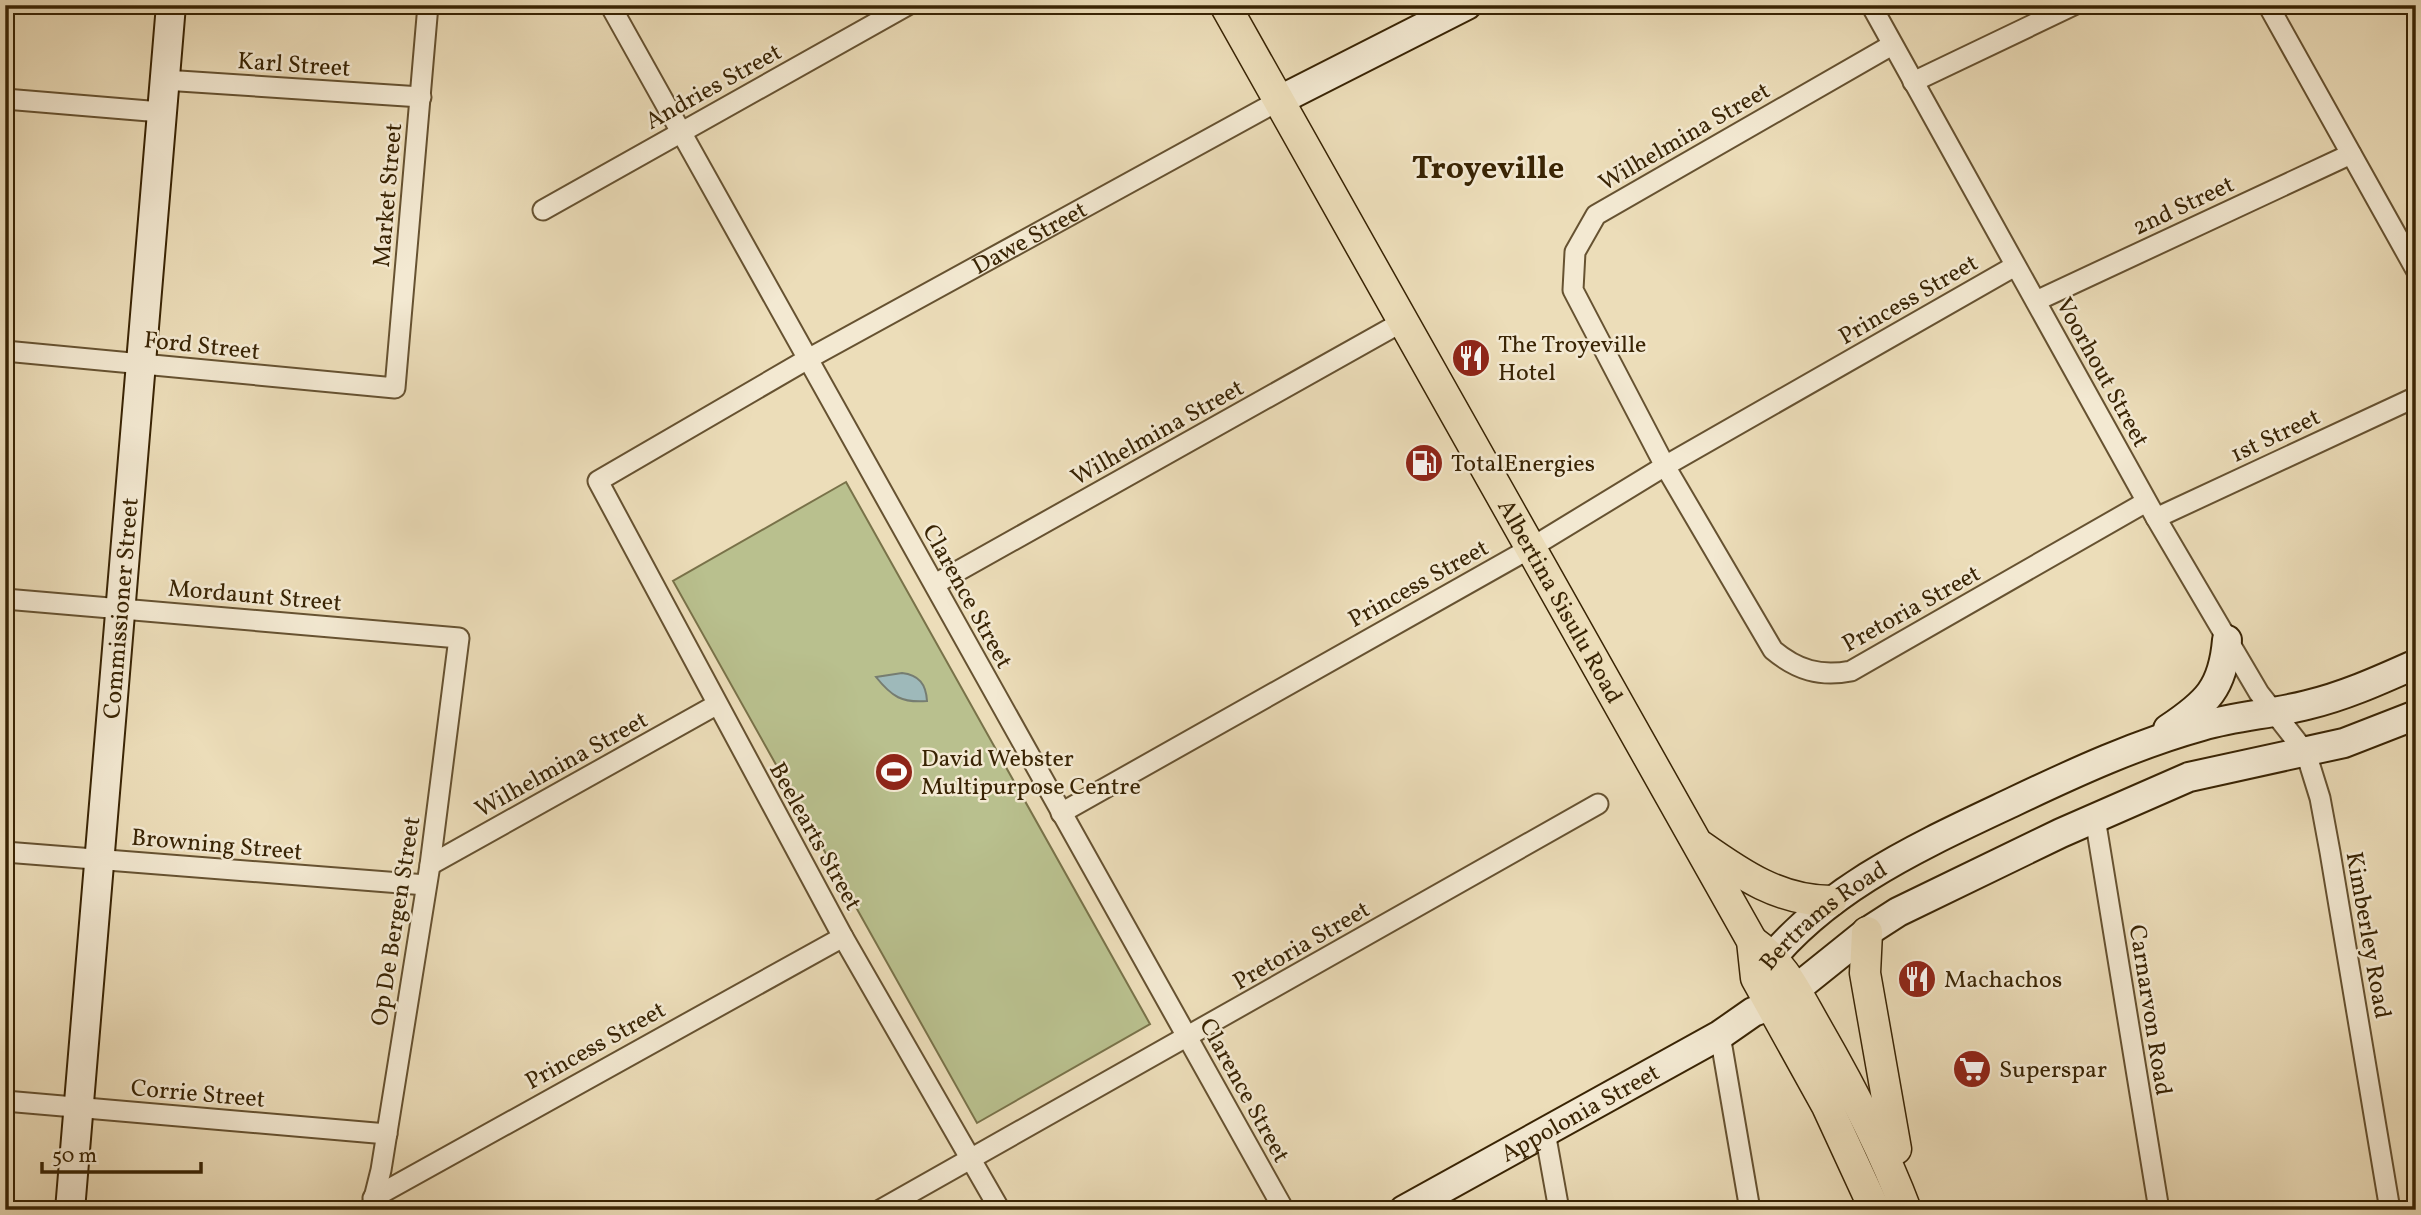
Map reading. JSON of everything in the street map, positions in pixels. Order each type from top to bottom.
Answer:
[{"type":"main road","name":"Commissioner Street","points":[[70,1210],[171,5]]},
{"type":"main road","name":"Albertina Sisulu Road","points":[[1225,5],[1760,958],[1796,989],[1884,1151],[1907,1210]]},
{"type":"main road","name":"Dawe Street","points":[[1280,100],[1467,5]]},
{"type":"main road","points":[[2152,741],[2188,716],[2215,690],[2225,663],[2227,640]]},
{"type":"main road","name":"Bertrams Road","points":[[1760,958],[1831,901],[1930,841],[2152,741],[2216,722],[2339,696],[2416,664]]},
{"type":"main road","name":"Bertrams Road","points":[[1762,1009],[1796,989],[1867,932],[1924,898],[2095,818],[2189,778],[2306,753],[2373,734],[2416,715]]},
{"type":"main road","points":[[1693,839],[1765,887],[1797,899],[1831,901]]},
{"type":"main road","points":[[1867,932],[1865,974],[1889,1121],[1907,1210]]},
{"type":"main road","name":"Albertina Sisulu Road","points":[[1760,958],[1762,1009],[1827,1106],[1875,1210]]},
{"type":"main road","name":"Appolonia Street","points":[[1404,1210],[1720,1035],[1762,1009]]},
{"type":"street","name":"Market Street","points":[[395,388],[428,5]]},
{"type":"street","name":"Clarence Street","points":[[610,5],[806,360],[935,584],[1060,813],[1284,1210]]},
{"type":"street","name":"Andries Street","points":[[542,211],[908,5]]},
{"type":"street","name":"Voorhout Street","points":[[1871,5],[2151,510],[2271,712],[2306,753]]},
{"type":"street","points":[[1913,82],[2074,5]]},
{"type":"street","points":[[2268,5],[2416,270]]},
{"type":"street","name":"Wilhelmina Street","points":[[1665,466],[1573,290],[1575,252],[1584,232],[1596,215],[1892,44]]},
{"type":"street","name":"Karl Street","points":[[164,80],[421,97]]},
{"type":"street","points":[[5,99],[161,112]]},
{"type":"street","name":"Dawe Street","points":[[598,481],[806,360],[1280,100]]},
{"type":"street","name":"2nd Street","points":[[2036,301],[2351,154]]},
{"type":"street","name":"Princess Street","points":[[1060,813],[1529,549],[1665,466],[2015,266]]},
{"type":"street","name":"Wilhelmina Street","points":[[935,584],[1402,322]]},
{"type":"street","name":"Ford Street","points":[[5,351],[395,388]]},
{"type":"street","name":"1st Street","points":[[2151,510],[2416,397]]},
{"type":"street","name":"Pretoria Street","points":[[1665,466],[1773,650],[1788,663],[1824,675],[1851,671],[2151,510]]},
{"type":"street","name":"Beelearts Street","points":[[598,481],[843,937],[1000,1210]]},
{"type":"street","name":"Mordaunt Street","points":[[5,599],[459,638]]},
{"type":"street","name":"Op De Bergen Street","points":[[377,1206],[430,865],[459,638]]},
{"type":"street","name":"Wilhelmina Street","points":[[430,865],[716,705]]},
{"type":"street","name":"Kimberley Road","points":[[2306,753],[2320,798],[2330,852],[2390,1210]]},
{"type":"street","name":"Pretoria Street","points":[[880,1210],[1598,804]]},
{"type":"street","name":"Carnarvon Road","points":[[2095,818],[2159,1210]]},
{"type":"street","name":"Browning Street","points":[[5,852],[426,886]]},
{"type":"street","name":"Princess Street","points":[[377,1206],[391,1187],[843,937]]},
{"type":"street","points":[[1720,1035],[1750,1210]]},
{"type":"street","name":"Corrie Street","points":[[5,1101],[387,1134]]},
{"type":"street","points":[[1545,1132],[1559,1210]]},
{"type":"green space","name":"David Webster Multipurpose Centre","points":[[846,482],[1150,1024],[977,1123],[673,581]]},
{"type":"water","points":[[902,673],[920,681],[927,701],[904,700],[887,689],[876,677]]},
{"type":"place","name":"The Troyeville Hotel","points":[[1471,358]]},
{"type":"place","name":"TotalEnergies","points":[[1424,463]]},
{"type":"place","name":"David Webster Multipurpose Centre","points":[[894,772]]},
{"type":"place","name":"Machachos","points":[[1917,979]]},
{"type":"place","name":"Superspar","points":[[1972,1069]]},
{"type":"district","name":"Troyeville","points":[[1488,167]]}]
